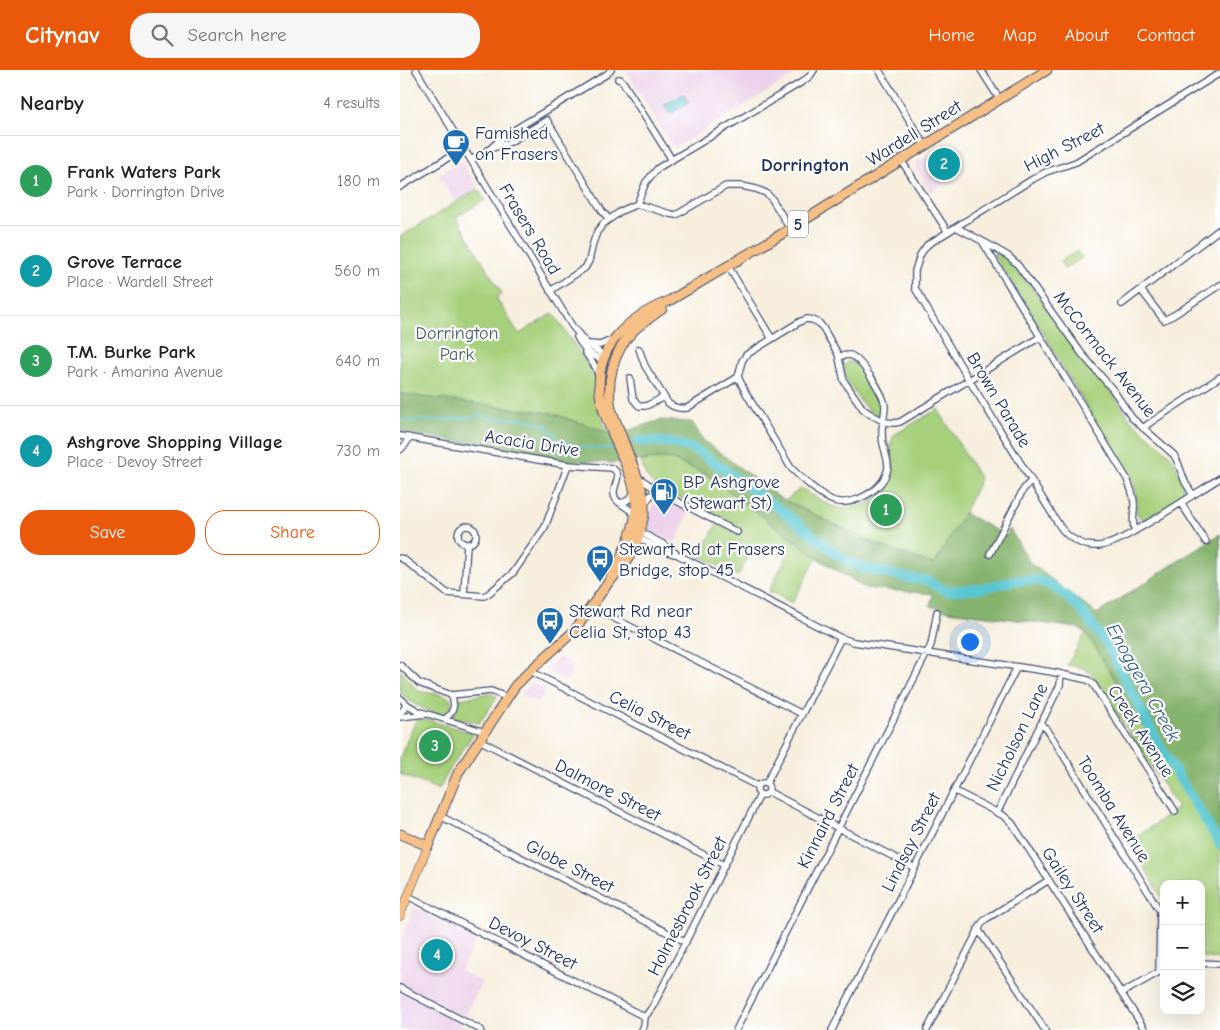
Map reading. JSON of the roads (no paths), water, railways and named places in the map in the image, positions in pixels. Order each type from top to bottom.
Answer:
[{"type":"highway","name":"Wardell Street","points":[[604,358],[616,337],[636,318],[669,301],[790,229],[1047,70]]},
{"type":"highway","name":"Wardell Street","points":[[614,362],[629,336],[669,301]]},
{"type":"highway","points":[[604,358],[614,362]]},
{"type":"highway","name":"5","points":[[604,358],[600,384],[602,404],[613,424],[629,465],[635,490],[637,534]]},
{"type":"highway","name":"5","points":[[613,424],[610,378],[614,362]]},
{"type":"highway","name":"5","points":[[428,846],[458,773],[478,740],[518,682],[569,637],[608,583],[637,534],[644,515],[645,506],[638,477],[629,465]]},
{"type":"highway","points":[[400,834],[428,846]]},
{"type":"main road","points":[[400,916],[428,846]]},
{"type":"street","name":"Frasers Road","points":[[416,70],[572,326],[580,338],[604,358]]},
{"type":"street","points":[[490,149],[504,136],[611,70]]},
{"type":"street","points":[[637,204],[646,182],[658,168],[802,82],[814,70]]},
{"type":"street","points":[[880,70],[925,146]]},
{"type":"street","points":[[981,70],[1000,100]]},
{"type":"street","name":"High Street","points":[[948,232],[1033,179],[1046,172],[1076,162],[1220,73]]},
{"type":"street","points":[[618,79],[623,82],[672,160]]},
{"type":"street","points":[[471,160],[490,149],[510,142],[547,120],[602,211],[609,219]]},
{"type":"street","points":[[400,187],[464,148]]},
{"type":"street","points":[[901,160],[948,232]]},
{"type":"street","points":[[550,290],[585,268],[589,262],[593,243],[603,224],[621,211],[637,204],[676,215],[726,186],[742,186],[766,193],[772,199],[790,229]]},
{"type":"street","name":"McCormack Avenue","points":[[956,227],[1008,256],[1017,264],[1082,354],[1111,387],[1132,418],[1174,455],[1185,482],[1193,495]]},
{"type":"street","points":[[1122,304],[1220,230]]},
{"type":"street","name":"Brown Parade","points":[[948,232],[927,245],[920,255],[915,270],[914,288],[1062,531],[1082,543],[1099,546],[1122,538],[1157,519],[1220,478]]},
{"type":"street","points":[[982,241],[1128,481],[1134,501],[1132,524],[1134,531]]},
{"type":"street","points":[[728,266],[772,339]]},
{"type":"street","points":[[1141,290],[1164,320],[1220,285]]},
{"type":"street","points":[[839,356],[852,356],[864,366],[883,398],[885,407],[883,421],[882,428],[883,442],[888,466],[877,488],[871,493],[853,501],[840,502],[834,500],[791,468],[738,377],[743,358],[803,320],[813,320],[823,328],[836,349],[843,379],[859,404],[868,413],[883,421],[894,423],[900,422],[1040,337]]},
{"type":"street","name":"Frasers Road","points":[[572,326],[596,370],[600,384]]},
{"type":"street","points":[[580,338],[596,346],[605,344],[616,337]]},
{"type":"street","points":[[582,346],[590,354],[604,358]]},
{"type":"street","points":[[639,349],[645,366],[668,404],[674,408],[687,408],[738,377]]},
{"type":"street","points":[[1143,428],[1220,377]]},
{"type":"street","points":[[630,378],[634,400],[639,406],[648,406],[664,397]]},
{"type":"street","name":"Acacia Drive","points":[[400,436],[568,465],[610,467],[615,469],[618,476],[614,494],[616,500],[620,502]]},
{"type":"street","points":[[400,450],[406,444],[408,437]]},
{"type":"street","points":[[400,558],[448,593],[488,595],[513,573],[545,527],[568,465]]},
{"type":"street","points":[[638,477],[660,493],[737,532]]},
{"type":"street","points":[[990,554],[1023,490],[1031,482]]},
{"type":"street","points":[[620,502],[628,501],[635,490]]},
{"type":"street","points":[[645,506],[647,499],[652,494],[660,493]]},
{"type":"street","points":[[620,502],[635,517]]},
{"type":"street","points":[[1181,503],[1206,542]]},
{"type":"street","name":"Creek Avenue","points":[[637,534],[663,544],[678,555],[841,638],[854,642],[928,652],[1082,678],[1093,684],[1175,811]]},
{"type":"street","points":[[464,594],[467,544]]},
{"type":"street","points":[[592,607],[802,714]]},
{"type":"street","name":"Kinnaird Street","points":[[736,1030],[928,652],[937,612]]},
{"type":"street","points":[[766,784],[841,638]]},
{"type":"street","points":[[400,665],[421,684],[451,695],[491,691],[501,694],[507,699]]},
{"type":"street","name":"Lindsay Street","points":[[832,1030],[1017,667]]},
{"type":"street","name":"Celia Street","points":[[530,671],[757,786]]},
{"type":"street","name":"Nicholson Lane","points":[[997,813],[1060,685],[1061,674]]},
{"type":"street","points":[[445,719],[451,714],[454,707],[451,695]]},
{"type":"street","points":[[400,698],[414,709],[485,732]]},
{"type":"street","points":[[400,713],[406,704]]},
{"type":"street","points":[[400,717],[429,714]]},
{"type":"street","name":"Toomba Avenue","points":[[1041,725],[1047,729],[1160,911],[1161,970]]},
{"type":"street","name":"Dalmore Street","points":[[478,740],[724,865]]},
{"type":"street","points":[[766,784],[762,783],[757,786],[757,792],[760,795],[765,795],[769,792]]},
{"type":"street","points":[[766,784],[769,787],[769,792]]},
{"type":"street","name":"Gailey Street","points":[[954,791],[1004,816],[1012,823],[1145,1030]]},
{"type":"street","points":[[769,792],[915,868]]},
{"type":"street","name":"Holmesbrook Street","points":[[642,1030],[645,1017],[653,1006],[760,795]]},
{"type":"street","name":"Globe Street","points":[[440,816],[686,942]]},
{"type":"street","points":[[927,1030],[982,923],[1049,880]]},
{"type":"street","name":"Devoy Street","points":[[408,896],[645,1017]]},
{"type":"street","points":[[978,929],[1044,1030]]},
{"type":"street","points":[[1205,963],[1220,964]]},
{"type":"street","points":[[1122,993],[1160,972]]},
{"type":"street","points":[[400,988],[481,1030]]},
{"type":"water","points":[[684,94],[689,103],[670,114],[664,105]]},
{"type":"waterway","name":"Enoggera Creek","points":[[400,421],[469,418],[480,415],[492,419],[522,418],[546,425],[559,440],[578,447],[615,447]]},
{"type":"waterway","name":"Enoggera Creek","points":[[627,444],[639,441]]},
{"type":"waterway","name":"Enoggera Creek","points":[[639,441],[678,444],[701,453],[785,513],[843,559],[864,568],[911,579],[926,580],[948,591],[984,588],[1021,580],[1038,580],[1065,595],[1080,609],[1107,644],[1159,745],[1220,844]]},
{"type":"place","name":"Grove Terrace","points":[[944,164]]},
{"type":"place","name":"Famished on Frasers","points":[[456,167]]},
{"type":"place","name":"Frank Waters Park","points":[[886,510]]},
{"type":"place","name":"BP Ashgrove (Stewart St)","points":[[664,516]]},
{"type":"place","name":"Stewart Rd at Frasers Bridge, stop 45","points":[[600,583]]},
{"type":"place","name":"Stewart Rd near Celia St, stop 43","points":[[550,645]]},
{"type":"place","name":"T.M. Burke Park","points":[[435,746]]},
{"type":"place","name":"Ashgrove Shopping Village","points":[[437,955]]},
{"type":"district","name":"Dorrington","points":[[805,164]]},
{"type":"park label","name":"Dorrington Park","points":[[457,343]]}]
